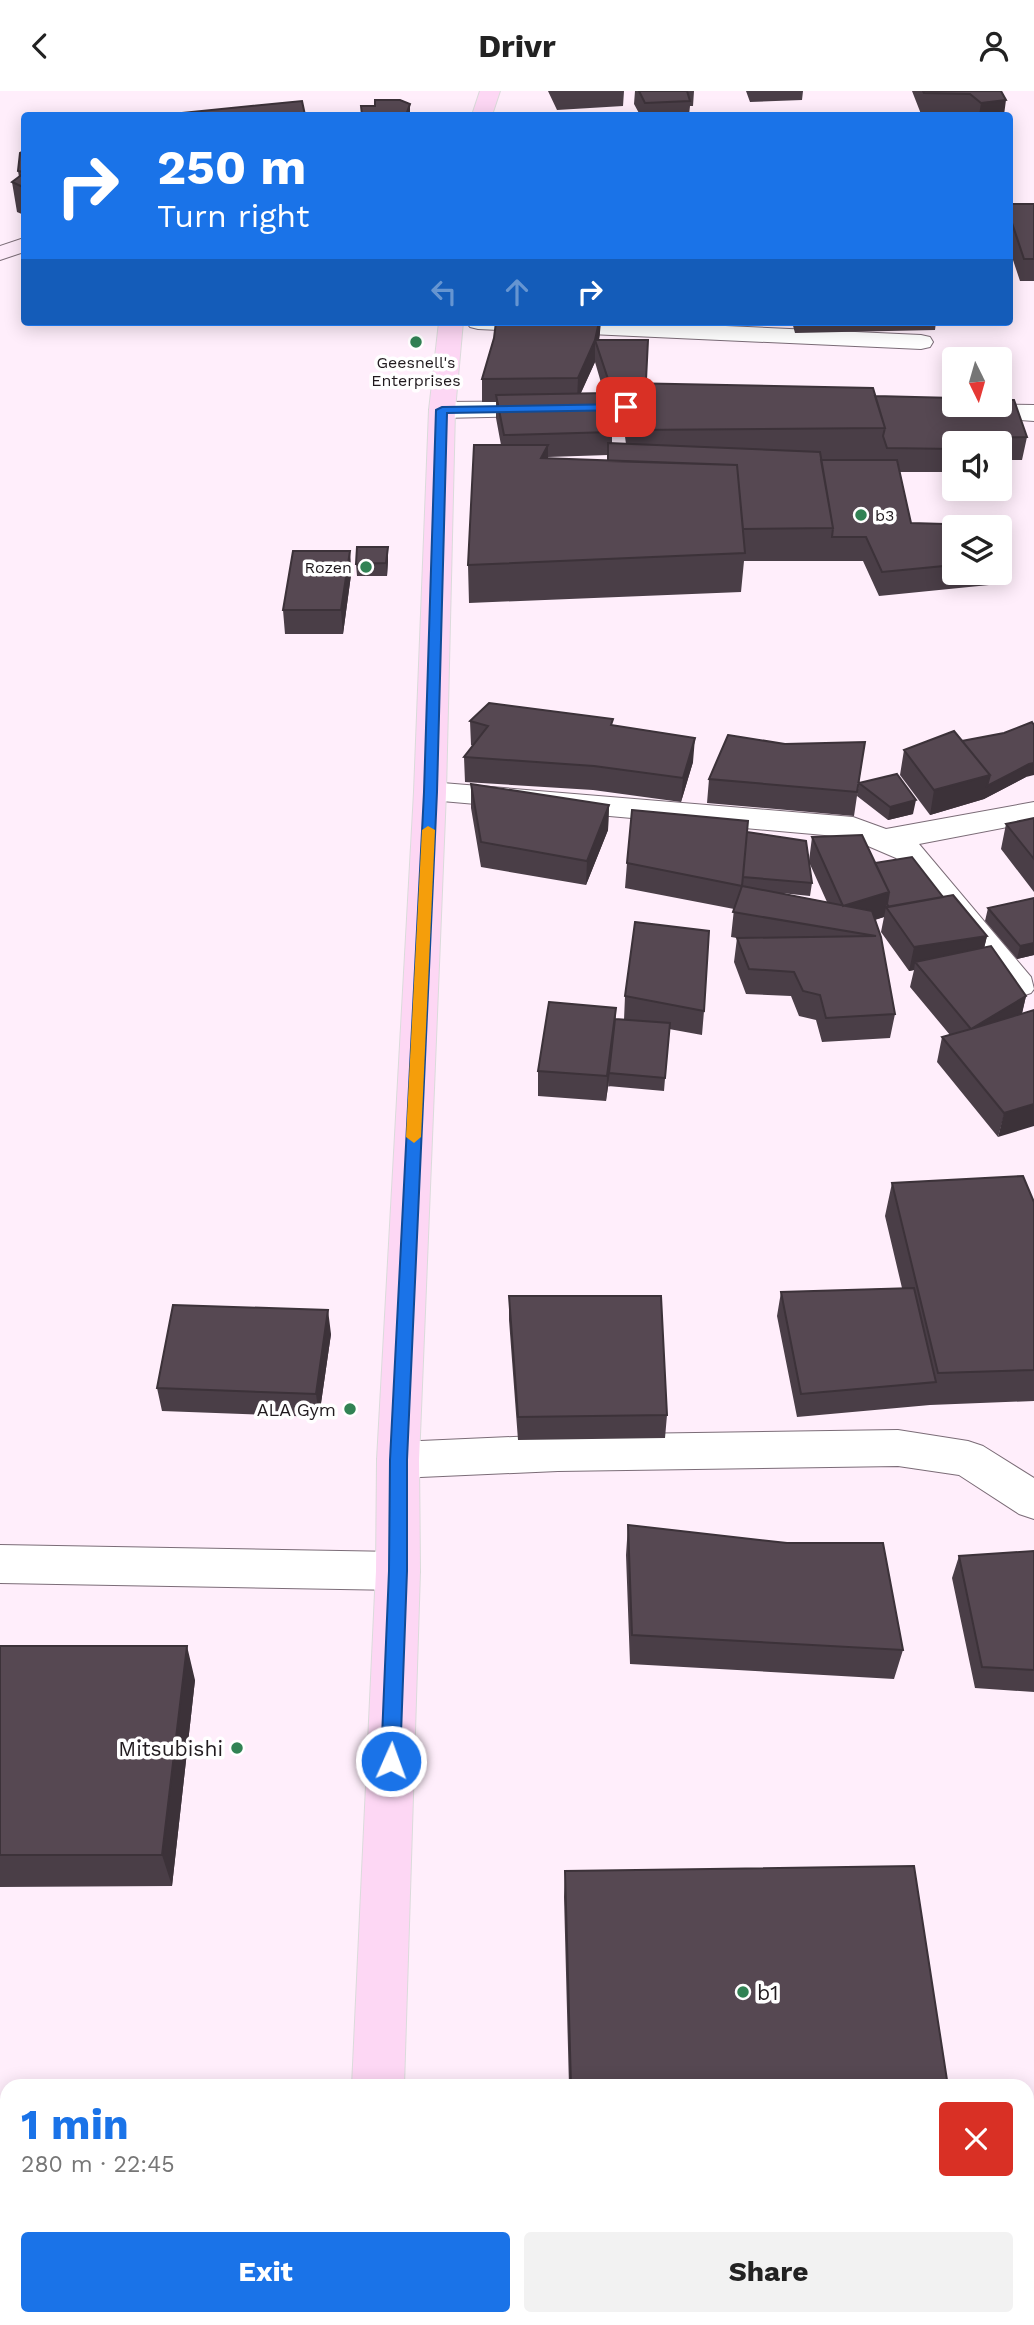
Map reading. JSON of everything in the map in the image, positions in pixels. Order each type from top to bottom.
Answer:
[{"type":"main road","points":[[483,112],[490,91]]},
{"type":"main road","points":[[0,253],[21,246]]},
{"type":"main road","points":[[377,2079],[398,1571],[398,1460],[430,792],[442,410],[451,326]]},
{"type":"street","points":[[567,326],[921,342]]},
{"type":"street","points":[[442,410],[699,408]]},
{"type":"street","points":[[939,410],[1034,413]]},
{"type":"street","points":[[430,792],[853,827],[908,851],[1019,985]]},
{"type":"street","points":[[883,840],[1034,812]]},
{"type":"street","points":[[398,1460],[558,1453],[898,1448],[968,1459],[1034,1501]]},
{"type":"street","points":[[0,1564],[398,1571]]},
{"type":"building","points":[[639,91],[687,91],[690,101],[645,103]]},
{"type":"building","points":[[923,91],[1001,91],[1006,100],[981,103],[970,94]]},
{"type":"building","points":[[375,100],[400,100],[410,104],[407,112],[362,112],[361,106],[375,106]]},
{"type":"building","points":[[302,101],[304,112],[192,112]]},
{"type":"building","points":[[21,152],[21,172],[18,171]]},
{"type":"building","points":[[21,175],[21,186],[12,182]]},
{"type":"building","points":[[1013,204],[1034,204],[1034,259],[1024,259],[1013,226]]},
{"type":"building","points":[[496,326],[598,326],[595,340],[578,378],[482,379]]},
{"type":"building","points":[[595,340],[648,340],[646,380],[608,379]]},
{"type":"building","points":[[624,383],[873,388],[885,428],[631,430]]},
{"type":"building","points":[[608,393],[612,432],[504,435],[496,395]]},
{"type":"building","points":[[875,396],[942,398],[942,417],[1012,417],[1014,400],[1027,437],[1012,437],[1012,431],[942,431],[942,449],[887,448],[883,436],[885,428]]},
{"type":"building","points":[[608,443],[820,452],[833,528],[743,529],[737,465],[608,461]]},
{"type":"building","points":[[474,445],[548,445],[541,458],[737,465],[745,553],[468,565]]},
{"type":"building","points":[[821,460],[897,460],[911,523],[942,524],[942,566],[882,572],[866,537],[832,537],[833,528]]},
{"type":"building","points":[[357,547],[388,547],[386,563],[356,564]]},
{"type":"building","points":[[293,551],[350,551],[341,610],[283,610]]},
{"type":"building","points":[[489,703],[613,719],[611,725],[695,738],[683,778],[594,766],[464,757],[488,726],[470,721]]},
{"type":"building","points":[[1032,722],[1034,763],[987,786],[990,775],[962,741],[1004,733]]},
{"type":"building","points":[[954,731],[990,775],[934,790],[904,750]]},
{"type":"building","points":[[728,735],[785,744],[865,742],[857,792],[709,779]]},
{"type":"building","points":[[897,774],[916,800],[890,807],[859,783]]},
{"type":"building","points":[[471,784],[609,805],[587,861],[481,842]]},
{"type":"building","points":[[632,810],[748,821],[742,886],[627,863]]},
{"type":"building","points":[[1034,818],[1034,859],[1006,824]]},
{"type":"building","points":[[747,832],[806,841],[812,883],[743,877]]},
{"type":"building","points":[[862,835],[889,892],[843,906],[812,837]]},
{"type":"building","points":[[912,857],[943,897],[889,907],[889,892],[875,863]]},
{"type":"building","points":[[742,886],[872,911],[881,937],[895,1014],[826,1018],[820,995],[803,991],[794,972],[749,969],[737,938],[876,936],[733,912]]},
{"type":"building","points":[[953,895],[987,936],[914,947],[886,907]]},
{"type":"building","points":[[1034,898],[1034,943],[1020,946],[988,908]]},
{"type":"building","points":[[635,922],[709,931],[704,1011],[625,996]]},
{"type":"building","points":[[991,946],[1026,996],[971,1029],[915,962]]},
{"type":"building","points":[[549,1002],[616,1008],[607,1076],[538,1071]]},
{"type":"building","points":[[1034,1010],[1034,1104],[1004,1113],[942,1037]]},
{"type":"building","points":[[615,1019],[670,1023],[665,1078],[609,1073]]},
{"type":"building","points":[[1023,1176],[1034,1202],[1034,1370],[938,1373],[892,1183]]},
{"type":"building","points":[[914,1288],[936,1382],[801,1394],[781,1292]]},
{"type":"building","points":[[509,1296],[661,1296],[667,1415],[518,1417]]},
{"type":"building","points":[[173,1305],[328,1310],[316,1394],[157,1388]]},
{"type":"building","points":[[628,1525],[787,1543],[883,1543],[903,1650],[632,1635]]},
{"type":"building","points":[[1034,1551],[1034,1670],[982,1667],[959,1556]]},
{"type":"building","points":[[0,1646],[187,1646],[162,1855],[0,1855]]},
{"type":"building","name":"b1","points":[[914,1866],[947,2079],[571,2079],[565,1871]]},
{"type":"slow traffic","points":[[414,1137],[428,830]]},
{"type":"place","name":"Geesnell's Enterprises","points":[[416,342]]},
{"type":"place","name":"b3","points":[[861,515]]},
{"type":"place","name":"Rozen","points":[[366,567]]},
{"type":"place","name":"ALA Gym","points":[[350,1409]]},
{"type":"place","name":"Mitsubishi","points":[[237,1748]]},
{"type":"place","name":"b1","points":[[743,1992]]},
{"type":"route","points":[[391,1761],[398,1571],[398,1460],[430,792],[442,410],[626,407]]}]
